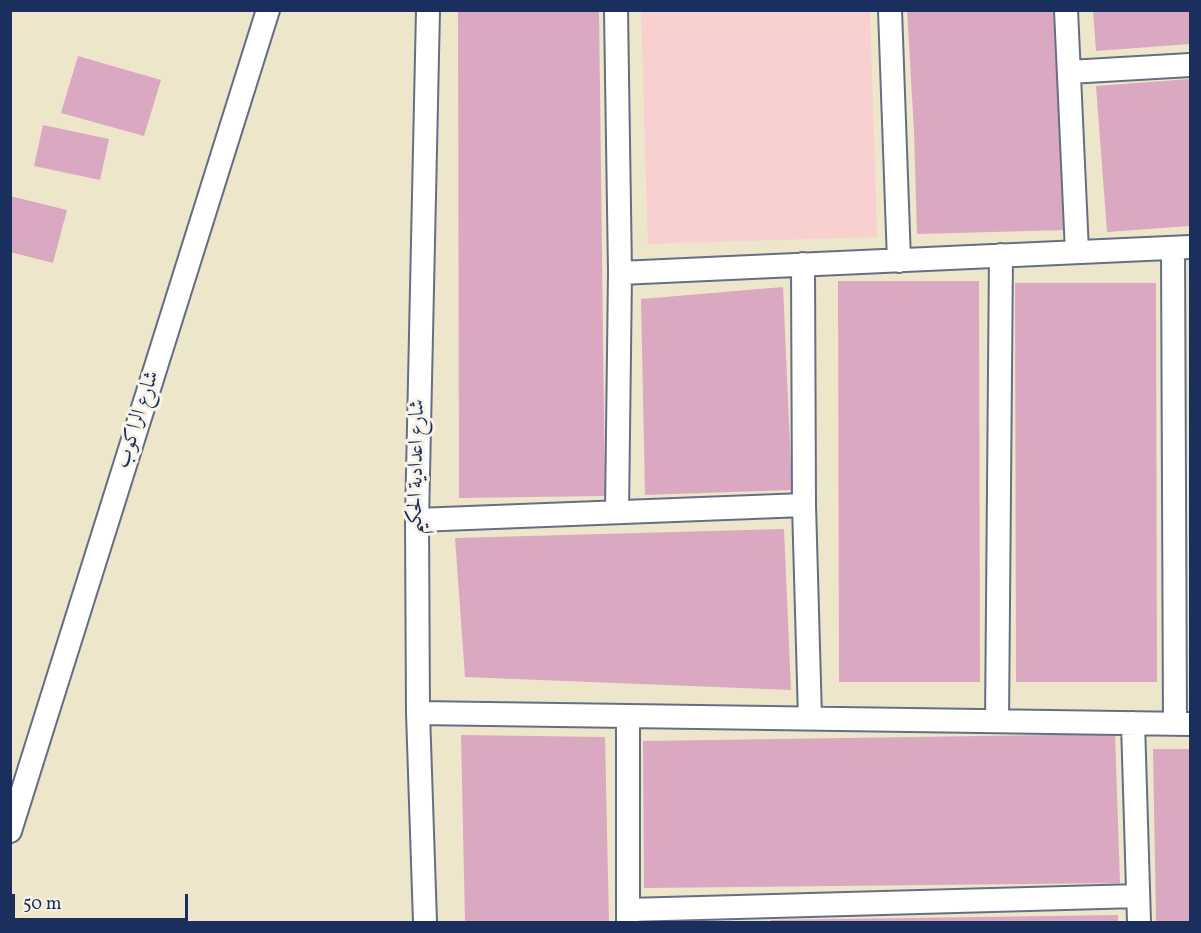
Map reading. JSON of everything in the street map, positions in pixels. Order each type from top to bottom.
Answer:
[{"type":"street","name":"شارع الراكوب","points":[[10,831],[268,10]]},
{"type":"street","name":"شارع اعدادية الحكيم","points":[[425,922],[418,713],[417,520],[428,10]]},
{"type":"street","points":[[616,10],[620,273],[617,512]]},
{"type":"street","points":[[890,10],[899,261]]},
{"type":"street","points":[[1066,10],[1077,252]]},
{"type":"street","points":[[1069,72],[1191,65]]},
{"type":"street","points":[[418,713],[1183,724],[1182,247],[620,273]]},
{"type":"street","points":[[997,721],[1001,255]]},
{"type":"street","points":[[802,264],[804,505],[810,718]]},
{"type":"street","points":[[417,520],[804,505]]},
{"type":"street","points":[[628,716],[628,916],[1138,896]]},
{"type":"street","points":[[1132,723],[1139,922]]},
{"type":"shaded area","points":[[641,11],[870,11],[877,237],[648,244]]},
{"type":"building","points":[[458,10],[599,10],[605,496],[459,498]]},
{"type":"building","points":[[907,10],[1053,10],[1067,230],[917,234]]},
{"type":"building","points":[[1093,10],[1190,10],[1190,44],[1096,51]]},
{"type":"building","points":[[78,56],[161,80],[144,136],[61,113]]},
{"type":"building","points":[[1190,79],[1190,226],[1107,232],[1096,86]]},
{"type":"building","points":[[43,125],[109,139],[100,180],[34,166]]},
{"type":"building","points":[[10,196],[67,210],[53,263],[10,252]]},
{"type":"building","points":[[838,281],[979,281],[980,682],[839,682]]},
{"type":"building","points":[[1015,283],[1156,283],[1157,682],[1016,682]]},
{"type":"building","points":[[783,287],[792,490],[645,495],[641,299]]},
{"type":"building","points":[[784,529],[791,690],[465,677],[455,538]]},
{"type":"building","points":[[1115,734],[1120,883],[644,888],[643,741]]},
{"type":"building","points":[[461,735],[605,737],[609,922],[465,922]]},
{"type":"building","points":[[1153,749],[1190,749],[1190,922],[1156,922]]},
{"type":"building","points":[[1118,915],[1118,922],[771,922],[771,920]]}]
